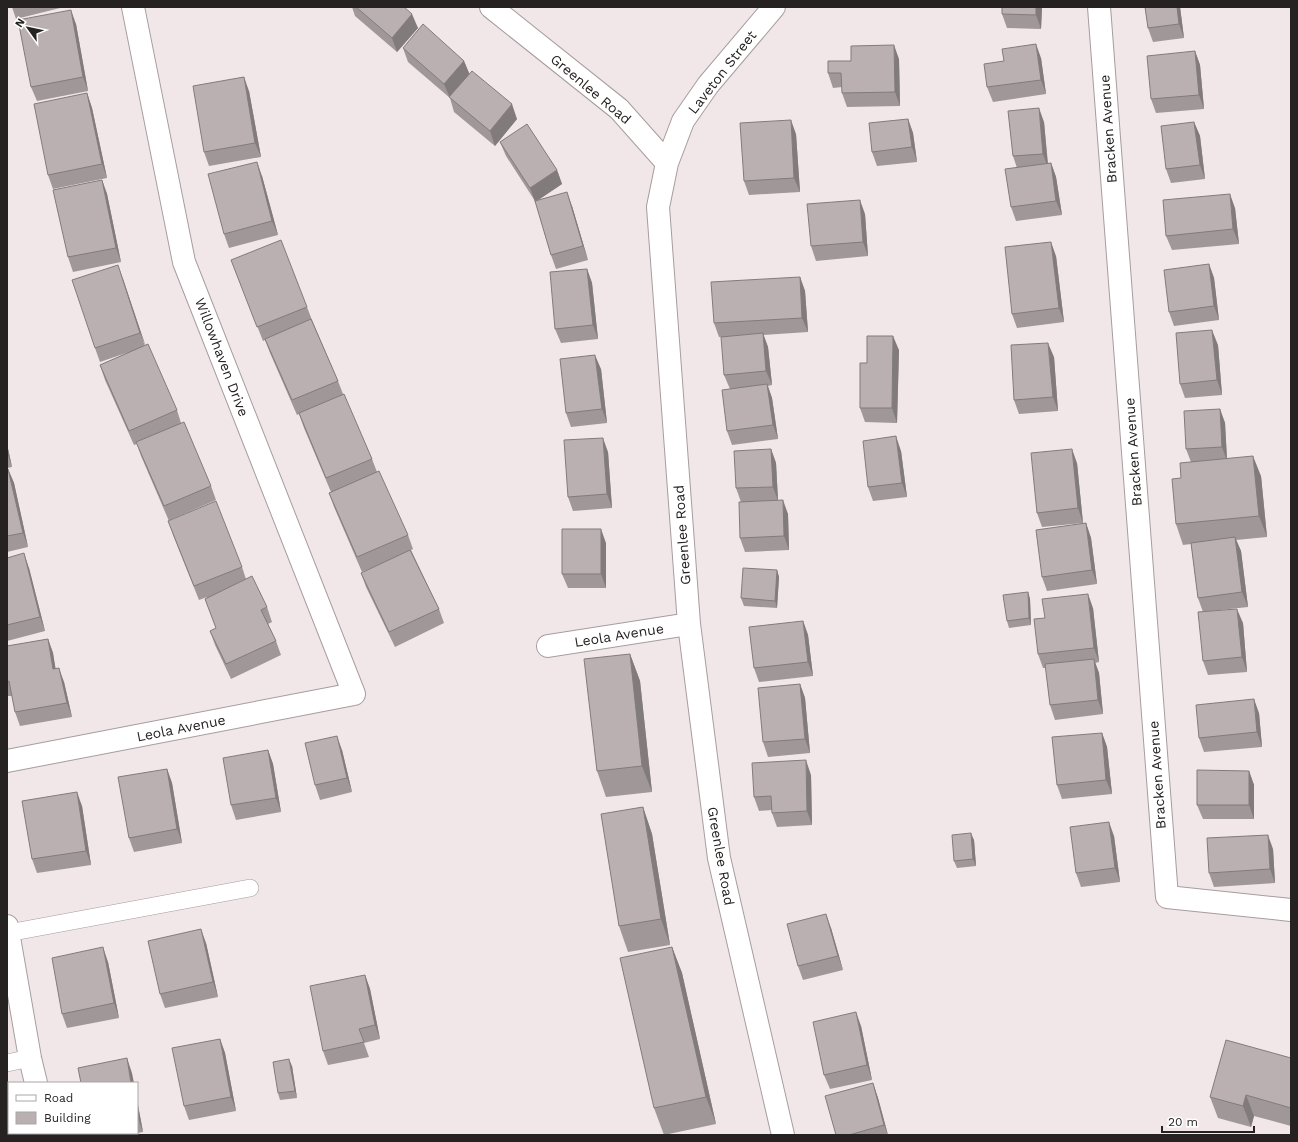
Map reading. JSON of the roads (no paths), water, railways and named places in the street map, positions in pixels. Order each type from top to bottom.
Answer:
[{"type":"street","name":"Willowhaven Drive","points":[[133,7],[184,262],[354,694]]},
{"type":"street","name":"Greenlee Road","points":[[491,7],[619,109],[667,163],[658,207],[689,624],[719,858],[782,1135]]},
{"type":"street","name":"Laveton Street","points":[[667,163],[683,122],[704,91],[774,7]]},
{"type":"street","name":"Bracken Avenue","points":[[1099,7],[1167,897],[1291,910]]},
{"type":"street","name":"Leola Avenue","points":[[548,646],[689,624]]},
{"type":"street","name":"Leola Avenue","points":[[7,761],[354,694]]},
{"type":"street","points":[[7,931],[36,1082]]},
{"type":"lane","points":[[7,931],[250,888]]},
{"type":"lane","points":[[7,1063],[30,1058]]}]
